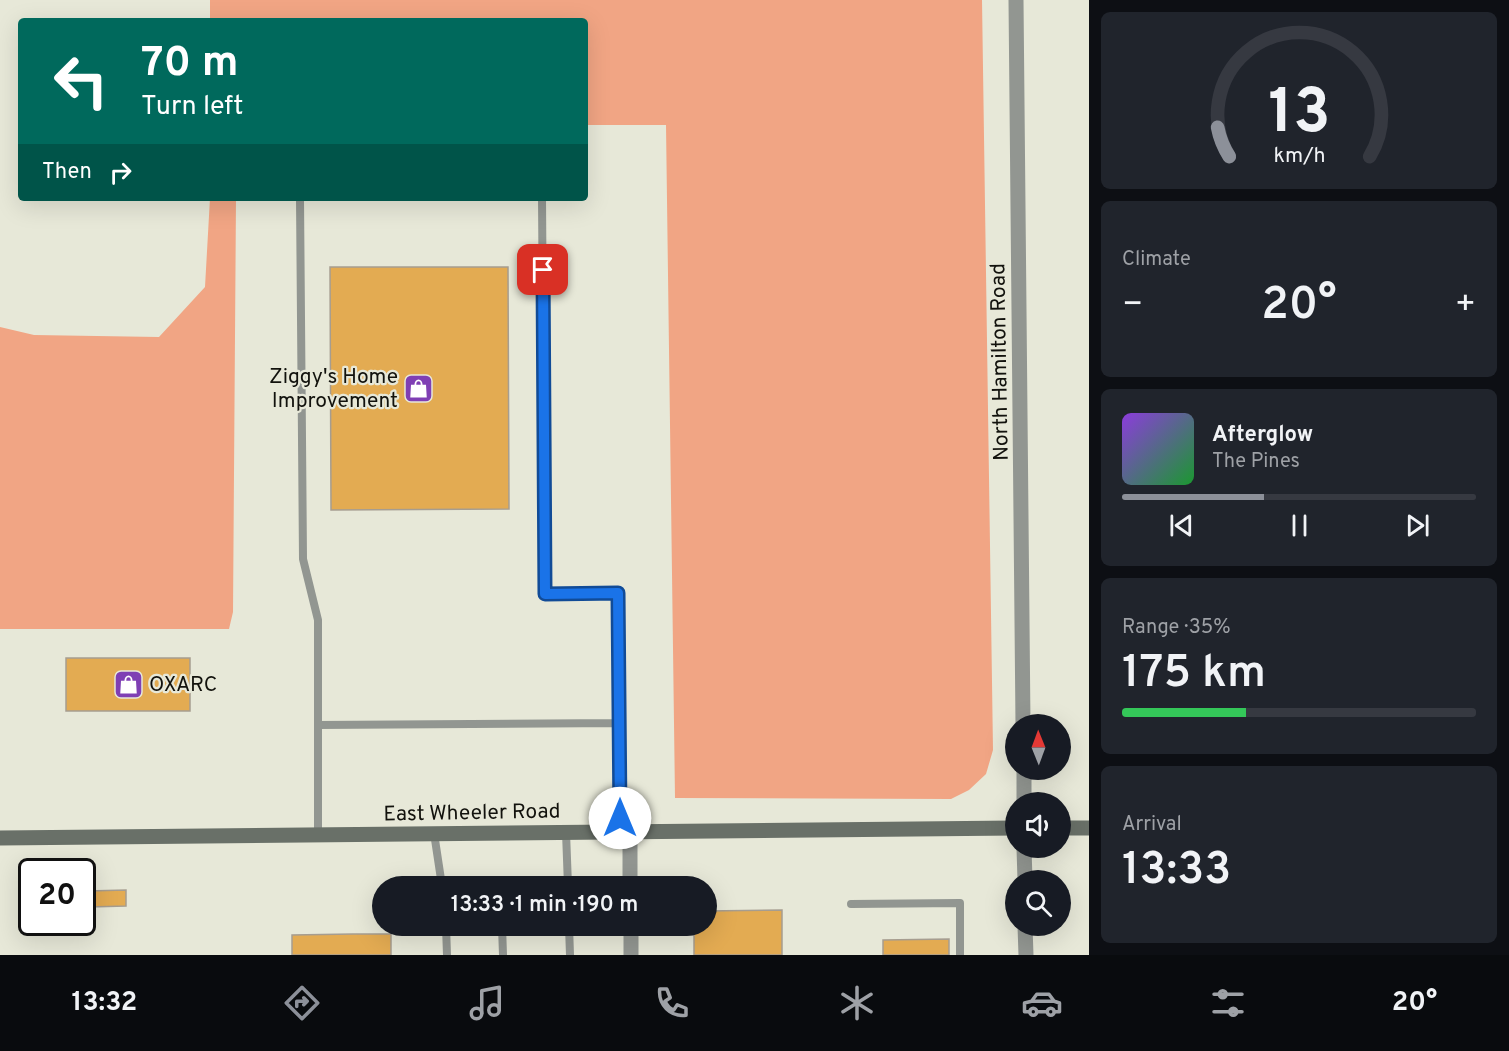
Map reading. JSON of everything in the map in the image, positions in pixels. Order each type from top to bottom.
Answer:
[{"type":"main road","name":"East Wheeler Road","points":[[0,838],[1005,828]]},
{"type":"main road","points":[[1071,828],[1089,828]]},
{"type":"street","name":"North Hamilton Road","points":[[1016,0],[1023,714]]},
{"type":"street","points":[[625,832],[629,876]]},
{"type":"street","points":[[631,936],[631,955]]},
{"type":"street","points":[[1025,936],[1026,955]]},
{"type":"lane","points":[[300,201],[303,559],[318,620],[318,834]]},
{"type":"lane","points":[[542,201],[545,594],[618,593],[619,723],[625,832]]},
{"type":"lane","points":[[318,725],[619,723]]},
{"type":"lane","points":[[566,832],[568,876]]},
{"type":"lane","points":[[434,834],[440,876]]},
{"type":"lane","points":[[851,904],[960,903],[960,955]]},
{"type":"lane","points":[[446,936],[447,955]]},
{"type":"lane","points":[[502,936],[503,955]]},
{"type":"lane","points":[[569,936],[570,955]]},
{"type":"shaded area","points":[[210,0],[982,0],[993,750],[986,774],[969,790],[951,799],[675,798],[666,125],[588,125],[588,18],[210,18]]},
{"type":"shaded area","points":[[210,201],[236,201],[233,612],[229,629],[0,629],[0,327],[34,335],[159,337],[205,287]]},
{"type":"building","name":"Ziggy's Home Improvement","points":[[330,267],[508,267],[509,509],[331,510]]},
{"type":"building","name":"OXARC","points":[[66,658],[190,658],[190,711],[66,711]]},
{"type":"building","points":[[126,890],[126,906],[96,907],[96,891]]},
{"type":"building","points":[[782,910],[782,955],[694,955],[694,936],[717,936],[717,911]]},
{"type":"building","points":[[292,935],[391,936],[391,955],[292,955]]},
{"type":"building","points":[[949,939],[949,955],[883,955],[883,940]]},
{"type":"place","name":"Ziggy's Home Improvement","points":[[419,388]]},
{"type":"place","name":"OXARC","points":[[128,684]]},
{"type":"route","points":[[543,270],[545,594],[618,593],[620,818]]}]
